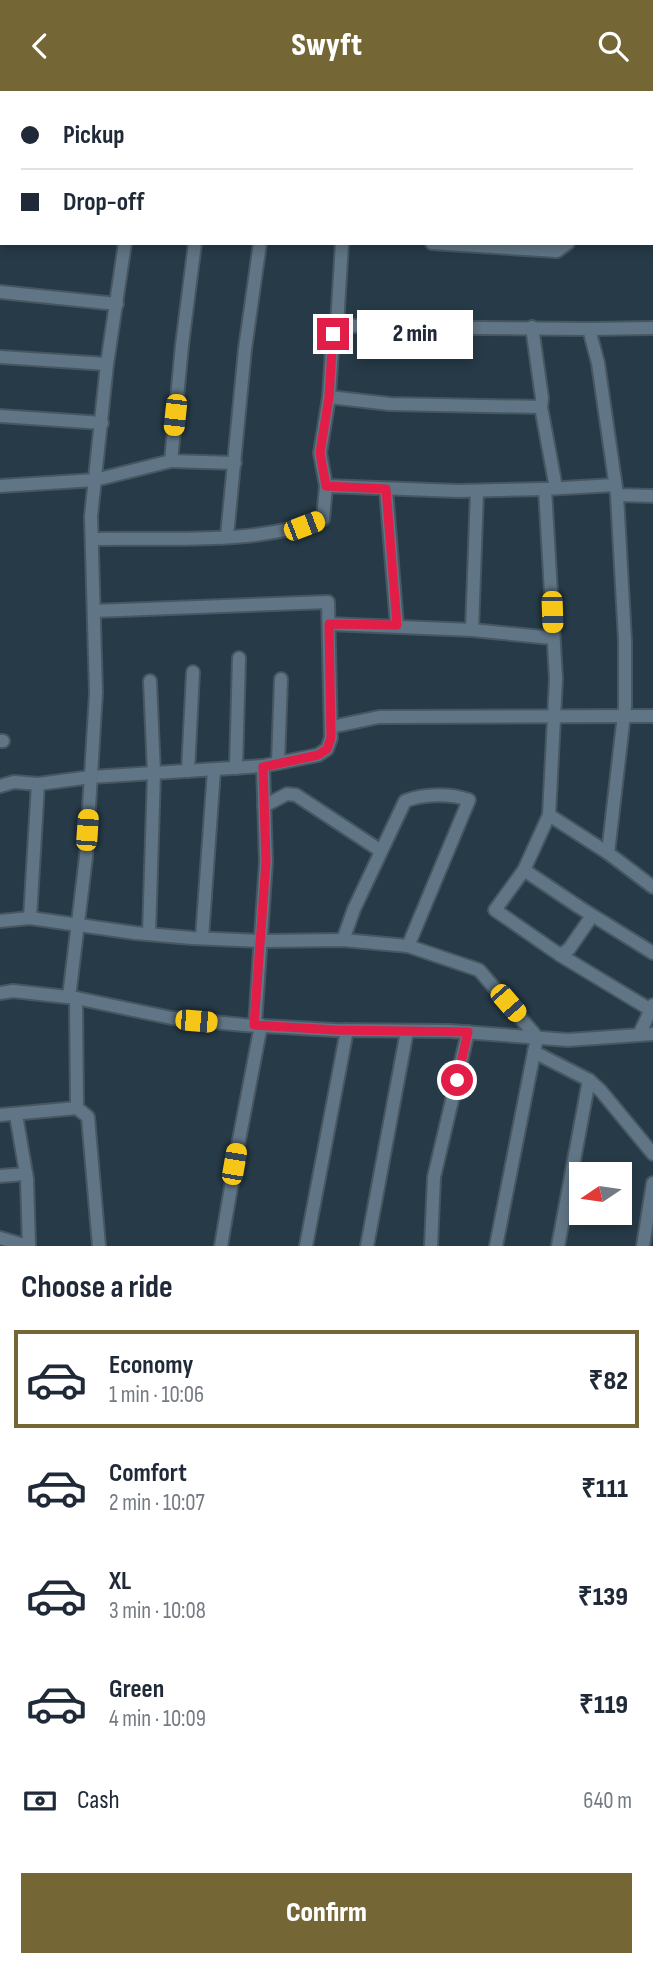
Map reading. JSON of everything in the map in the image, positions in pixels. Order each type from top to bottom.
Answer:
[{"type":"street","points":[[77,1108],[73,998],[86,857],[96,693],[91,516],[107,364],[125,245]]},
{"type":"street","points":[[171,461],[181,345],[195,245]]},
{"type":"street","points":[[227,537],[245,349],[260,245]]},
{"type":"street","points":[[92,540],[267,535],[323,519],[326,486],[320,453],[329,397],[333,334],[337,325],[342,245]]},
{"type":"street","points":[[479,245],[557,251],[565,245]]},
{"type":"street","points":[[0,292],[117,304]]},
{"type":"street","points":[[337,325],[653,328]]},
{"type":"street","points":[[532,327],[550,488],[555,716],[549,815],[524,870],[495,911],[560,955],[652,1007],[639,1035]]},
{"type":"street","points":[[589,329],[598,363],[616,490],[625,641],[624,717],[608,853]]},
{"type":"street","points":[[0,357],[107,364]]},
{"type":"street","points":[[329,397],[390,404],[541,407]]},
{"type":"street","points":[[0,416],[102,423]]},
{"type":"street","points":[[0,486],[95,480],[171,461],[235,463]]},
{"type":"street","points":[[326,486],[477,491],[550,488],[616,490],[653,496]]},
{"type":"street","points":[[386,489],[397,625]]},
{"type":"street","points":[[472,629],[477,491]]},
{"type":"street","points":[[0,786],[14,782],[38,784],[91,777],[263,767],[318,755],[327,749],[331,738],[328,602],[94,611]]},
{"type":"street","points":[[329,624],[472,629],[552,638]]},
{"type":"street","points":[[236,768],[239,658]]},
{"type":"street","points":[[188,771],[193,672]]},
{"type":"street","points":[[278,763],[281,679]]},
{"type":"street","points":[[149,934],[154,773],[150,681]]},
{"type":"street","points":[[331,727],[379,717],[653,716]]},
{"type":"street","points":[[221,1246],[258,1025],[266,862],[263,767]]},
{"type":"street","points":[[202,938],[214,770]]},
{"type":"street","points":[[30,918],[38,784]]},
{"type":"street","points":[[264,806],[287,794],[296,795],[381,851]]},
{"type":"street","points":[[343,940],[354,909],[405,801],[417,796],[460,797],[469,800],[408,946]]},
{"type":"street","points":[[549,815],[608,853],[653,887]]},
{"type":"street","points":[[524,870],[653,953]]},
{"type":"street","points":[[560,955],[569,949],[592,916]]},
{"type":"street","points":[[0,921],[30,918],[149,934],[202,938],[261,941],[343,940],[408,946],[479,970],[537,1037]]},
{"type":"street","points":[[0,993],[13,991],[73,998],[172,1018],[258,1025],[468,1032],[568,1040],[653,1034]]},
{"type":"street","points":[[306,1246],[347,1030]]},
{"type":"street","points":[[367,1246],[407,1031]]},
{"type":"street","points":[[431,1246],[434,1177],[468,1032]]},
{"type":"street","points":[[496,1246],[537,1037]]},
{"type":"street","points":[[534,1052],[589,1080],[653,1154]]},
{"type":"street","points":[[558,1246],[589,1080]]},
{"type":"street","points":[[0,1115],[77,1108],[88,1117],[99,1246]]},
{"type":"street","points":[[0,1238],[28,1246],[26,1174],[16,1115]]},
{"type":"street","points":[[0,1176],[26,1174]]},
{"type":"street","points":[[643,1246],[650,1217],[653,1183]]},
{"type":"route","points":[[333,334],[329,397],[320,453],[326,486],[386,489],[397,625],[329,624],[331,738],[327,749],[318,755],[263,767],[266,862],[254,1025],[335,1030],[468,1032],[457,1080]]}]
